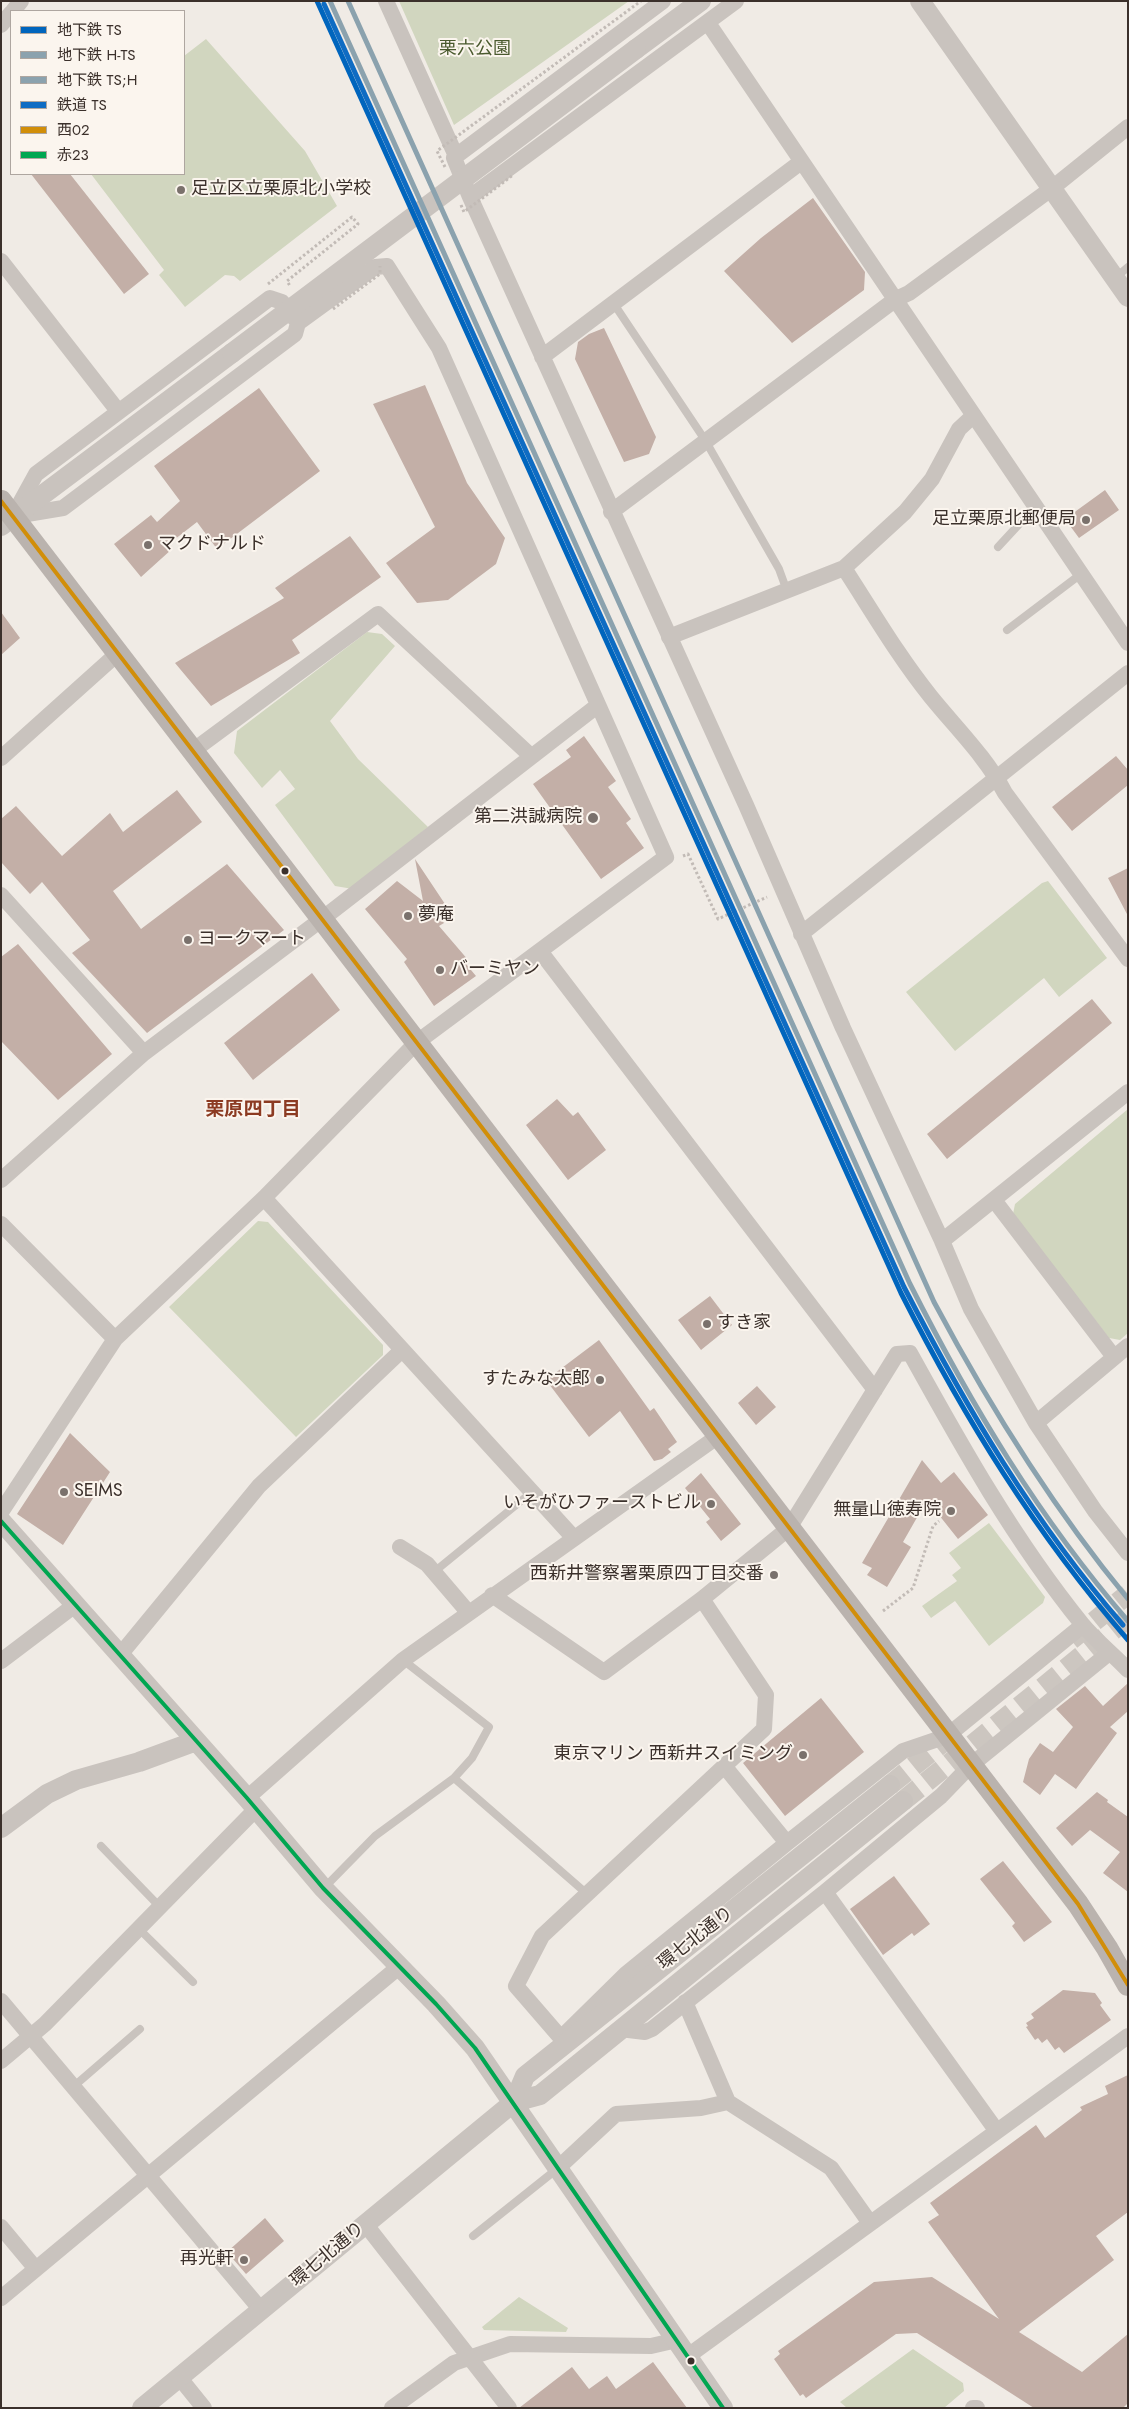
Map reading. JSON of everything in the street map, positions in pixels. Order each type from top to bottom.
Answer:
[{"type":"main road","points":[[5,515],[194,750],[717,1437],[1078,1904],[1107,1948],[1128,1985]]},
{"type":"street","points":[[386,1],[456,156],[454,158],[465,200],[542,358],[746,805],[801,934],[942,1241],[971,1309],[1036,1423],[1094,1511],[1128,1553]]},
{"type":"street","points":[[456,156],[663,1]]},
{"type":"street","points":[[5,515],[232,353],[701,1]]},
{"type":"street","points":[[465,200],[736,1]]},
{"type":"street","points":[[920,1],[1051,189],[1121,272],[1128,297]]},
{"type":"street","points":[[708,23],[1128,643]]},
{"type":"street","points":[[611,512],[896,299],[908,293],[1051,189],[1128,128]]},
{"type":"street","points":[[542,358],[802,162]]},
{"type":"street","points":[[1,261],[118,411]]},
{"type":"street","points":[[1,1512],[115,1339],[264,1198],[416,1043],[666,857],[597,706],[439,348],[387,266],[374,267],[298,323],[295,334],[63,508],[5,515]]},
{"type":"street","points":[[5,515],[36,474],[270,298],[282,302],[298,323]]},
{"type":"street","points":[[669,637],[844,568],[905,512],[932,479],[959,429],[973,416]]},
{"type":"street","points":[[844,568],[930,696],[988,764],[998,778],[1005,793],[1128,959]]},
{"type":"street","points":[[194,750],[378,614],[531,756]]},
{"type":"street","points":[[1,758],[117,654]]},
{"type":"street","points":[[801,934],[1128,674]]},
{"type":"street","points":[[1,1180],[144,1053],[322,919],[597,706]]},
{"type":"street","points":[[1,896],[144,1053]]},
{"type":"street","points":[[540,951],[875,1390]]},
{"type":"street","points":[[942,1241],[1128,1092]]},
{"type":"street","points":[[264,1198],[573,1537]]},
{"type":"street","points":[[994,1200],[1114,1358]]},
{"type":"street","points":[[1,1224],[115,1339]]},
{"type":"street","points":[[1036,1423],[1128,1346]]},
{"type":"street","points":[[120,1655],[259,1486],[402,1350]]},
{"type":"street","points":[[492,1595],[604,1672],[702,1599],[789,1528],[897,1354],[910,1353],[974,1468],[1020,1542],[1083,1624],[1109,1653],[1128,1670]]},
{"type":"street","points":[[1,2061],[31,2036],[138,1928],[252,1803],[403,1660],[573,1537],[717,1437]]},
{"type":"street","points":[[1,1521],[252,1803],[323,1888],[400,1966],[474,2048],[514,2102],[723,2408]]},
{"type":"street","points":[[400,1547],[427,1564],[468,1612]]},
{"type":"street","points":[[702,1599],[766,1696],[764,1728],[725,1767],[586,1893],[542,1936],[516,1984],[559,2044],[626,1974],[787,1842],[904,1750],[948,1736],[1083,1624]]},
{"type":"street","points":[[1,1661],[75,1605]]},
{"type":"street","points":[[620,2029],[644,2032],[652,2029],[825,1892],[941,1796],[970,1766],[1109,1653]]},
{"type":"street","points":[[2,1826],[46,1794],[76,1780],[139,1762],[196,1741]]},
{"type":"street","points":[[725,1767],[787,1842]]},
{"type":"street","name":"環七北通り","points":[[514,2102],[525,2076],[559,2044],[890,1785]]},
{"type":"street","name":"環七北通り","points":[[142,2408],[514,2102],[540,2095],[903,1801]]},
{"type":"street","points":[[825,1892],[996,2130]]},
{"type":"street","points":[[1,2298],[400,1966]]},
{"type":"street","points":[[1,2001],[262,2311]]},
{"type":"street","points":[[685,2002],[728,2102],[831,2168],[870,2223]]},
{"type":"street","points":[[392,2408],[454,2363],[510,2344],[682,2348],[870,2223],[1128,2036]]},
{"type":"street","points":[[558,2168],[616,2114],[701,2108],[728,2102]]},
{"type":"street","points":[[366,2225],[509,2408]]},
{"type":"street","points":[[1,2227],[36,2269]]},
{"type":"street","points":[[179,2377],[204,2408]]},
{"type":"lane","points":[[614,304],[705,440],[779,569],[787,592]]},
{"type":"lane","points":[[998,547],[1035,507]]},
{"type":"lane","points":[[1007,630],[1081,574]]},
{"type":"lane","points":[[434,1572],[532,1492]]},
{"type":"lane","points":[[323,1888],[375,1836],[454,1778],[472,1758],[489,1728],[403,1660]]},
{"type":"lane","points":[[454,1778],[586,1893]]},
{"type":"lane","points":[[101,1846],[159,1906]]},
{"type":"lane","points":[[138,1928],[193,1982]]},
{"type":"lane","points":[[73,2087],[140,2029]]},
{"type":"lane","points":[[473,2236],[558,2168]]},
{"type":"path","points":[[447,171],[436,151],[641,1]]},
{"type":"path","points":[[465,200],[464,212],[513,175]]},
{"type":"path","points":[[268,284],[352,217],[358,224],[287,281],[292,288],[299,282]]},
{"type":"path","points":[[333,309],[380,274],[380,265]]},
{"type":"path","points":[[696,872],[718,920],[775,894]]},
{"type":"path","points":[[883,1611],[913,1588],[933,1526],[939,1521]]},
{"type":"green space","name":"栗六公園","points":[[399,1],[629,1],[454,125]]},
{"type":"green space","points":[[206,39],[305,151],[337,206],[240,281],[234,276],[225,275],[185,307],[159,275],[164,270],[92,175],[185,175],[185,55]]},
{"type":"green space","points":[[367,632],[382,634],[395,646],[330,721],[358,759],[428,827],[353,889],[335,886],[275,805],[295,789],[280,770],[262,788],[234,753],[237,731]]},
{"type":"green space","points":[[1048,881],[1107,958],[1059,997],[1044,978],[955,1051],[906,992],[1042,883]]},
{"type":"green space","points":[[1128,1109],[1128,1333],[1120,1340],[1109,1338],[1013,1214],[1015,1204]]},
{"type":"green space","points":[[258,1221],[268,1222],[383,1345],[383,1355],[296,1437],[169,1307]]},
{"type":"green space","points":[[989,1523],[1045,1597],[1043,1603],[989,1646],[955,1601],[931,1618],[922,1606],[957,1581],[952,1575],[961,1568],[949,1553]]},
{"type":"green space","points":[[519,2297],[568,2328],[566,2332],[484,2330],[482,2327]]},
{"type":"green space","points":[[913,2349],[963,2383],[964,2391],[944,2408],[847,2408],[840,2402]]},
{"type":"building","points":[[32,175],[71,175],[149,274],[124,294]]},
{"type":"building","points":[[813,198],[865,272],[864,290],[792,343],[724,271],[761,238]]},
{"type":"building","points":[[604,328],[656,437],[649,454],[624,462],[575,359],[578,342],[589,334]]},
{"type":"building","points":[[425,385],[467,483],[505,538],[496,564],[448,600],[417,603],[386,563],[435,527],[373,404]]},
{"type":"building","points":[[259,388],[320,471],[217,549],[197,522],[170,543],[172,549],[141,577],[114,544],[151,515],[157,522],[180,501],[154,466]]},
{"type":"building","points":[[1105,490],[1119,510],[1079,538],[1065,519]]},
{"type":"building","points":[[350,536],[381,577],[292,640],[300,653],[211,706],[175,663],[284,598],[275,588]]},
{"type":"building","points":[[1,612],[20,638],[1,655]]},
{"type":"building","points":[[584,736],[616,781],[608,787],[631,819],[626,823],[644,848],[601,879],[533,784],[571,757],[566,750]]},
{"type":"building","points":[[1116,756],[1128,770],[1128,785],[1072,831],[1052,807]]},
{"type":"building","points":[[177,790],[202,822],[113,891],[141,929],[227,864],[284,930],[147,1033],[72,953],[90,940],[42,882],[30,894],[1,862],[1,819],[16,806],[62,856],[110,813],[123,832]]},
{"type":"building","points":[[415,859],[451,913],[440,918],[444,923],[439,926],[469,961],[466,964],[476,976],[434,1006],[404,962],[407,959],[365,909],[397,881],[423,901]]},
{"type":"building","points":[[1128,868],[1128,916],[1108,878]]},
{"type":"building","points":[[18,944],[112,1054],[58,1100],[1,1041],[1,957]]},
{"type":"building","points":[[312,973],[340,1010],[253,1080],[224,1043]]},
{"type":"building","points":[[1092,999],[1112,1023],[947,1159],[927,1134]]},
{"type":"building","points":[[557,1099],[573,1116],[578,1112],[606,1150],[568,1180],[526,1125]]},
{"type":"building","points":[[710,1296],[732,1325],[701,1350],[678,1320]]},
{"type":"building","points":[[599,1340],[650,1411],[654,1408],[677,1442],[668,1449],[671,1452],[662,1459],[654,1461],[620,1411],[589,1437],[546,1380]]},
{"type":"building","points":[[757,1386],[776,1407],[756,1425],[738,1403]]},
{"type":"building","points":[[70,1433],[110,1472],[63,1545],[17,1514]]},
{"type":"building","points":[[922,1460],[941,1483],[954,1472],[988,1515],[958,1539],[927,1500],[903,1542],[911,1547],[887,1587],[867,1575],[872,1568],[862,1563]]},
{"type":"building","name":"いそがひファーストビル","points":[[701,1473],[741,1524],[721,1541],[706,1522],[710,1519],[685,1488]]},
{"type":"building","points":[[1128,1683],[1128,1711],[1110,1727],[1117,1733],[1076,1789],[1055,1774],[1040,1795],[1023,1782],[1029,1759],[1040,1743],[1053,1752],[1073,1727],[1056,1709],[1085,1686],[1103,1706]]},
{"type":"building","points":[[821,1698],[864,1752],[785,1816],[743,1763]]},
{"type":"building","points":[[1097,1792],[1108,1800],[1107,1802],[1128,1817],[1128,1892],[1103,1873],[1120,1852],[1090,1830],[1072,1846],[1056,1828]]},
{"type":"building","points":[[1003,1861],[1052,1922],[1024,1942],[1012,1926],[1015,1923],[980,1879]]},
{"type":"building","points":[[894,1876],[930,1924],[914,1936],[912,1933],[883,1955],[850,1909]]},
{"type":"building","points":[[1063,1990],[1095,1993],[1102,2003],[1100,2005],[1111,2020],[1064,2053],[1059,2047],[1055,2050],[1047,2039],[1042,2043],[1038,2038],[1035,2040],[1026,2027],[1028,2026],[1026,2023],[1034,2018],[1031,2014]]},
{"type":"building","points":[[1128,2075],[1128,2212],[1096,2236],[1114,2260],[1019,2332],[1082,2372],[1128,2334],[1128,2403],[1123,2408],[1034,2408],[917,2333],[896,2334],[806,2398],[803,2394],[800,2396],[774,2359],[780,2354],[778,2351],[874,2282],[932,2277],[999,2319],[928,2222],[939,2215],[930,2203],[1036,2125],[1045,2138],[1082,2110],[1080,2107],[1108,2094],[1105,2086]]},
{"type":"building","points":[[265,2218],[284,2241],[246,2274],[227,2252]]},
{"type":"building","points":[[653,2362],[687,2408],[519,2408],[572,2367],[589,2389],[607,2376],[616,2389]]},
{"type":"tunnel","points":[[1071,1640],[1128,1594]]},
{"type":"tunnel","points":[[903,1801],[1128,1618]]},
{"type":"tunnel","points":[[890,1785],[957,1731]]},
{"type":"metro line","name":"TS","points":[[317,1],[901,1293],[950,1385],[1004,1474],[1062,1558],[1128,1640]]},
{"type":"metro line","name":"H-TS","points":[[330,1],[910,1284],[957,1373],[1008,1459],[1065,1542],[1128,1621]]},
{"type":"metro line","name":"TS;H","points":[[348,1],[934,1302],[977,1380],[1048,1492],[1128,1599]]},
{"type":"rail line","name":"TS","points":[[324,4],[904,1287],[952,1377],[1003,1463],[1090,1586],[1123,1625]]},
{"type":"transit line","name":"西02","points":[[1,501],[1078,1904],[1128,1985]]},
{"type":"transit line","name":"赤23","points":[[1,1521],[247,1798],[323,1888],[436,2004],[475,2048],[723,2408]]},
{"type":"place","name":"足立区立栗原北小学校","points":[[181,190]]},
{"type":"place","name":"足立栗原北郵便局","points":[[1086,520]]},
{"type":"place","name":"マクドナルド","points":[[148,545]]},
{"type":"place","name":"第二洪誠病院","points":[[593,818]]},
{"type":"place","name":"夢庵","points":[[408,916]]},
{"type":"place","name":"ヨークマート","points":[[188,940]]},
{"type":"place","name":"バーミヤン","points":[[440,970]]},
{"type":"place","name":"すき家","points":[[707,1324]]},
{"type":"place","name":"すたみな太郎","points":[[600,1380]]},
{"type":"place","name":"SEIMS","points":[[64,1492]]},
{"type":"place","name":"いそがひファーストビル","points":[[711,1504]]},
{"type":"place","name":"無量山徳寿院","points":[[951,1511]]},
{"type":"place","name":"西新井警察署栗原四丁目交番","points":[[774,1575]]},
{"type":"place","name":"東京マリン 西新井スイミング","points":[[803,1755]]},
{"type":"place","name":"再光軒","points":[[244,2260]]},
{"type":"district","name":"栗原四丁目","points":[[253,1110]]}]
